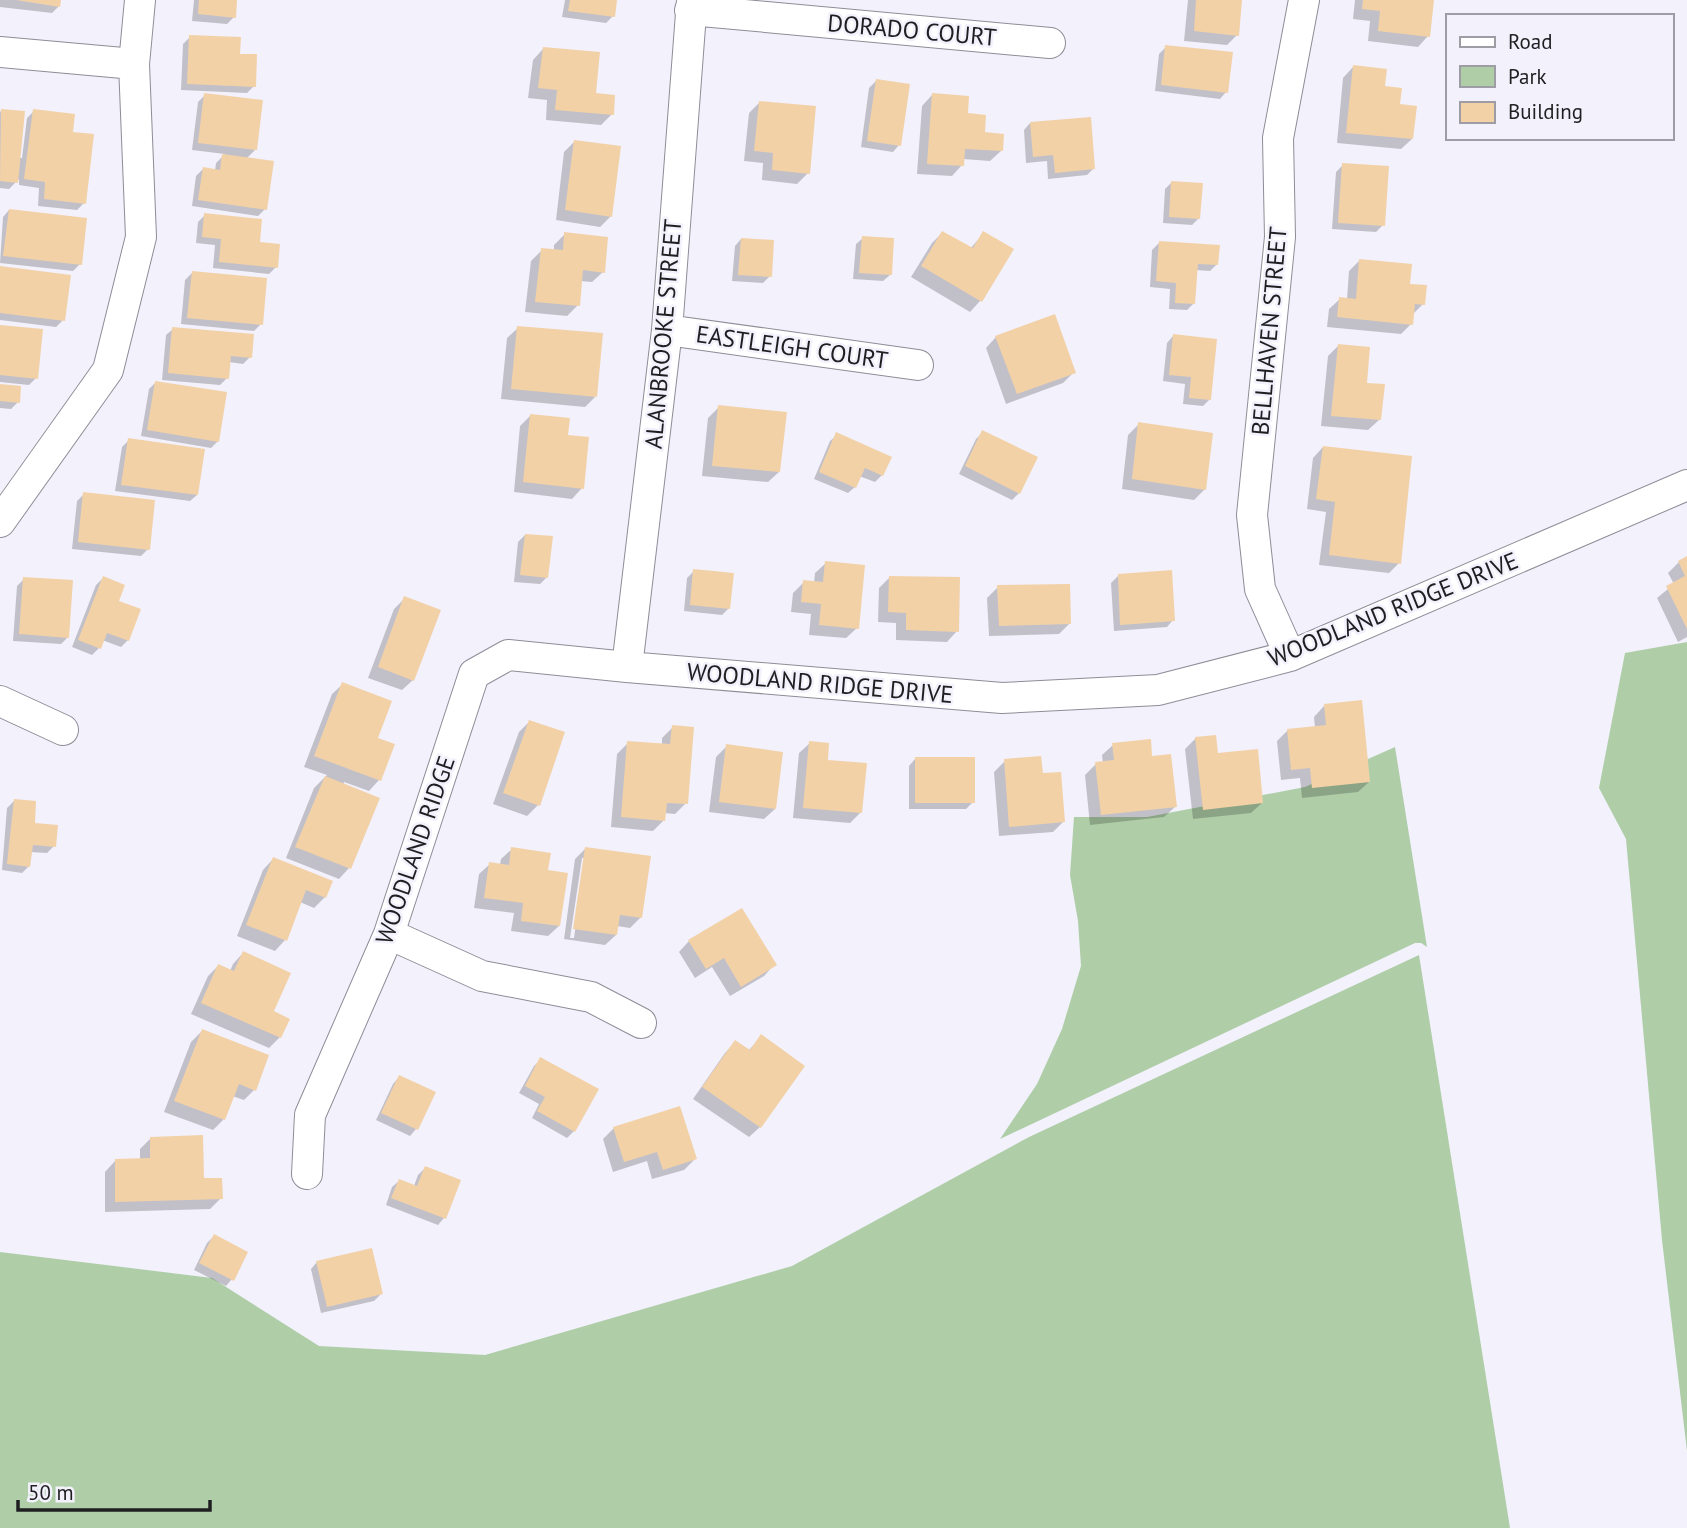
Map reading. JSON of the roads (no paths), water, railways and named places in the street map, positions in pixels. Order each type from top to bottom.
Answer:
[{"type":"street","points":[[0,523],[108,370],[141,237],[134,64],[140,0]]},
{"type":"street","name":"BELLHAVEN STREET","points":[[1290,656],[1260,589],[1252,515],[1280,237],[1278,138],[1304,0]]},
{"type":"street","name":"DORADO COURT","points":[[691,5],[1050,43]]},
{"type":"street","name":"ALANBROOKE STREET","points":[[627,667],[667,330],[691,5]]},
{"type":"street","points":[[0,52],[134,64]]},
{"type":"street","name":"EASTLEIGH COURT","points":[[667,330],[918,365]]},
{"type":"street","name":"WOODLAND RIDGE DRIVE","points":[[627,667],[1002,698],[1158,690],[1290,656],[1687,485]]},
{"type":"street","name":"WOODLAND RIDGE","points":[[307,1174],[310,1115],[389,934],[474,674],[508,655],[627,667]]},
{"type":"street","points":[[0,701],[62,730]]},
{"type":"street","points":[[389,934],[482,976],[591,997],[641,1023]]}]
